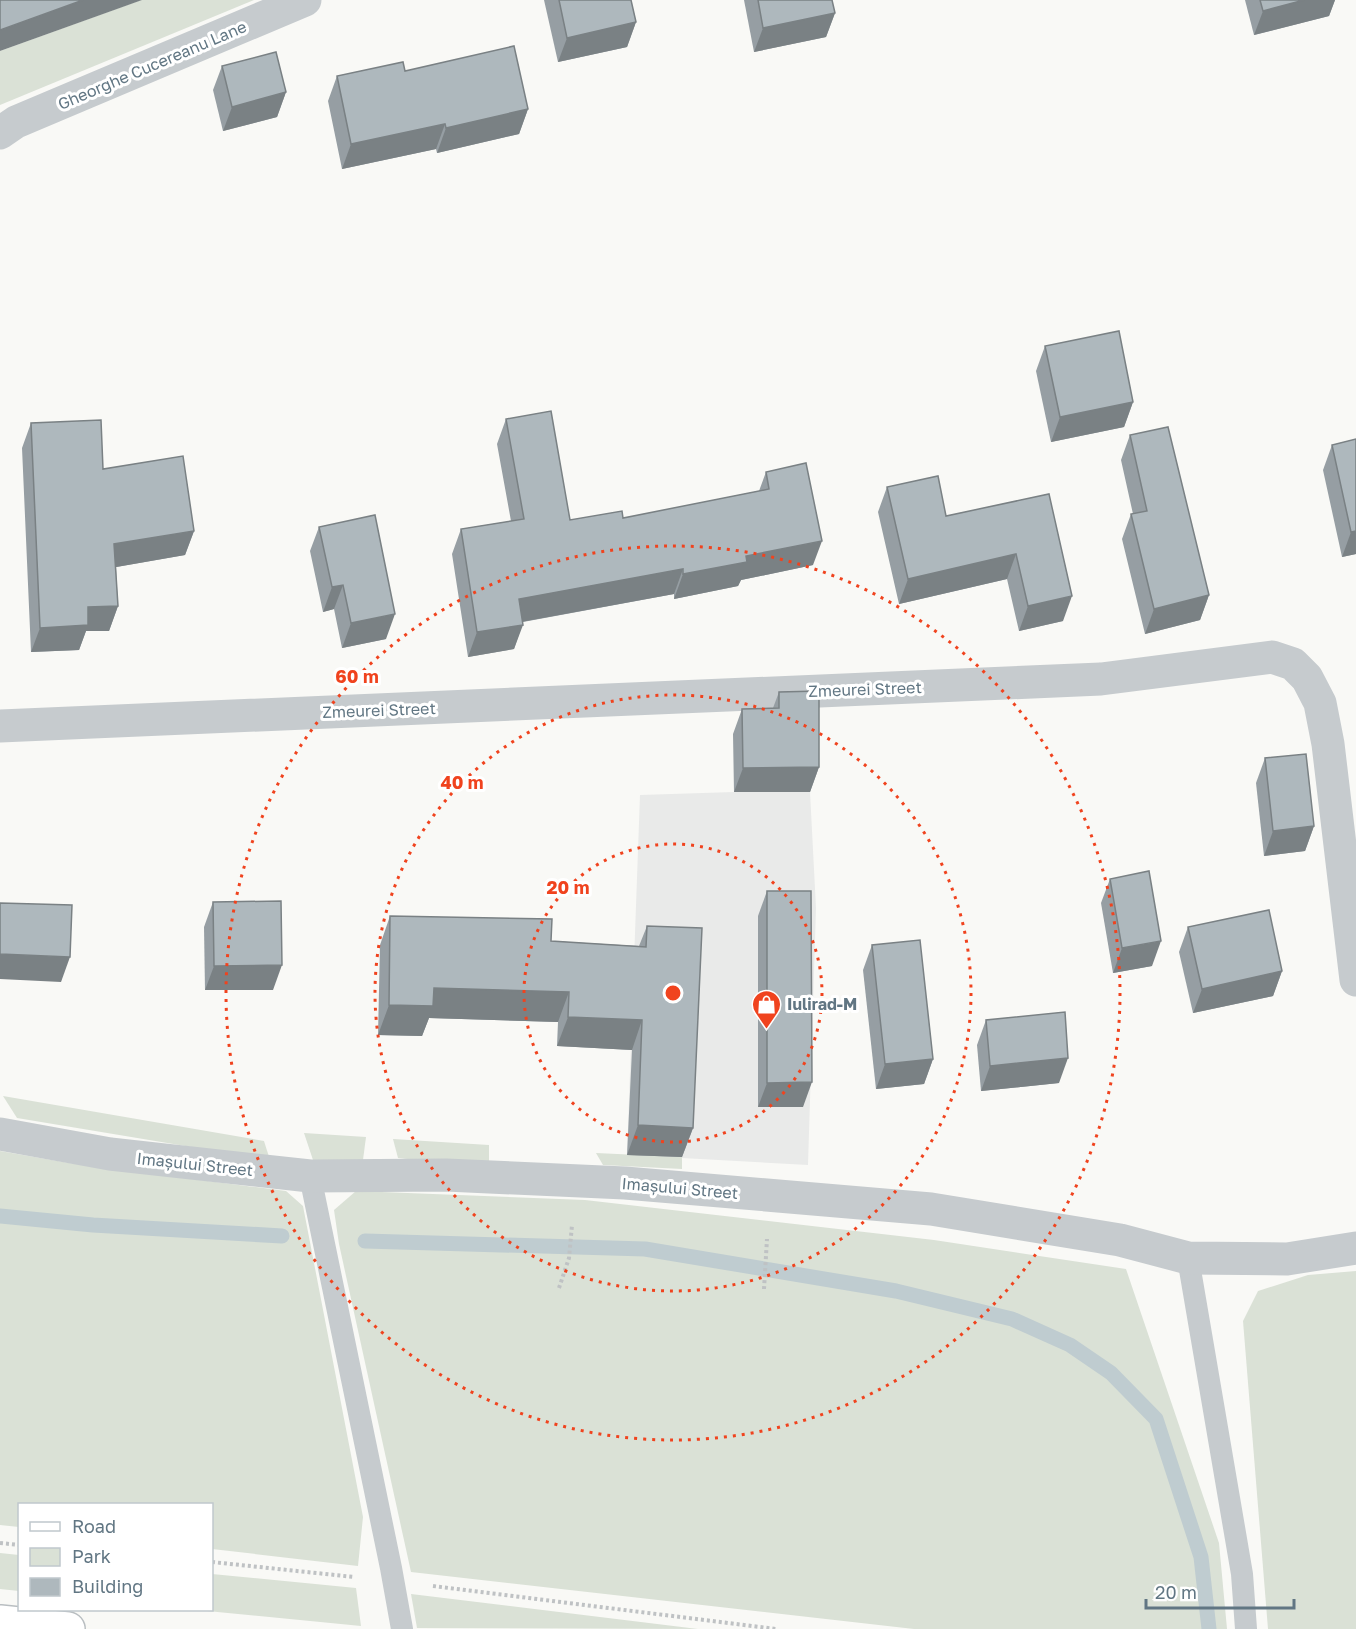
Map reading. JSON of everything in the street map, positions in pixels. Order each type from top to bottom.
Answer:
[{"type":"main road","points":[[0,1622],[68,1629]]},
{"type":"street","name":"Gheorghe Cucereanu Lane","points":[[0,133],[16,122],[305,0]]},
{"type":"street","name":"Zmeurei Street","points":[[0,726],[1101,679],[1272,657],[1293,664],[1307,678],[1320,703],[1351,896],[1356,980]]},
{"type":"street","name":"Imașului Street","points":[[0,1134],[110,1154],[310,1176],[446,1175],[625,1183],[931,1209],[1120,1240],[1188,1258],[1287,1259],[1356,1248]]},
{"type":"lane","points":[[310,1176],[402,1629]]},
{"type":"lane","points":[[1188,1258],[1242,1574],[1246,1629]]},
{"type":"path","points":[[559,1288],[568,1258],[573,1214]]},
{"type":"path","points":[[764,1289],[767,1235]]},
{"type":"path","points":[[0,1543],[18,1545]]},
{"type":"path","points":[[213,1562],[776,1629]]},
{"type":"shaded area","points":[[810,792],[816,908],[808,1165],[627,1155],[640,795]]},
{"type":"green space","points":[[141,0],[254,0],[0,105],[0,51]]},
{"type":"green space","points":[[3,1096],[264,1141],[270,1160],[17,1118]]},
{"type":"green space","points":[[304,1133],[366,1137],[363,1160],[313,1160]]},
{"type":"green space","points":[[393,1139],[489,1145],[489,1168],[398,1158]]},
{"type":"green space","points":[[0,1151],[69,1163],[286,1191],[303,1206],[363,1517],[358,1566],[213,1549],[213,1503],[18,1503],[18,1527],[0,1525]]},
{"type":"green space","points":[[596,1153],[682,1157],[682,1169],[603,1165]]},
{"type":"green space","points":[[356,1191],[585,1200],[934,1240],[1126,1269],[1219,1543],[1227,1629],[914,1629],[411,1572],[339,1244],[334,1210]]},
{"type":"green space","points":[[1356,1271],[1356,1629],[1268,1629],[1243,1321],[1258,1291],[1308,1275]]},
{"type":"green space","points":[[0,1553],[18,1555],[18,1591],[0,1589]]},
{"type":"green space","points":[[213,1574],[356,1588],[361,1626],[207,1611],[213,1611]]},
{"type":"green space","points":[[411,1594],[698,1629],[417,1628]]},
{"type":"building","points":[[0,0],[83,0],[0,30]]},
{"type":"building","points":[[559,0],[631,0],[636,22],[567,38]]},
{"type":"building","points":[[758,0],[832,0],[835,13],[763,28]]},
{"type":"building","points":[[1260,0],[1304,0],[1263,11]]},
{"type":"building","points":[[514,46],[528,109],[446,128],[445,124],[351,144],[337,76],[403,62],[405,71]]},
{"type":"building","points":[[276,52],[286,92],[232,107],[222,66]]},
{"type":"building","points":[[1119,331],[1133,402],[1060,417],[1045,346]]},
{"type":"building","points":[[551,411],[570,520],[622,511],[623,518],[769,489],[766,472],[806,463],[822,541],[746,556],[747,562],[683,574],[683,569],[519,599],[523,625],[477,632],[461,529],[524,519],[506,419]]},
{"type":"building","points":[[101,420],[103,469],[183,456],[194,531],[114,544],[118,606],[88,607],[88,625],[40,628],[31,423]]},
{"type":"building","points":[[1168,427],[1209,595],[1154,609],[1131,514],[1147,511],[1130,435]]},
{"type":"building","points":[[1356,439],[1356,531],[1351,532],[1332,445]]},
{"type":"building","points":[[938,476],[946,516],[1049,494],[1072,596],[1028,606],[1016,554],[908,579],[887,487]]},
{"type":"building","points":[[375,515],[395,614],[351,623],[343,585],[332,587],[319,527]]},
{"type":"building","points":[[819,691],[819,767],[743,768],[742,709],[779,708],[779,692]]},
{"type":"building","points":[[1306,754],[1314,826],[1273,831],[1265,758]]},
{"type":"building","points":[[1149,871],[1161,941],[1122,948],[1110,879]]},
{"type":"building","points":[[767,891],[811,891],[812,1082],[767,1083]]},
{"type":"building","points":[[281,901],[282,965],[214,966],[213,902]]},
{"type":"building","points":[[0,903],[72,905],[70,957],[0,954]]},
{"type":"building","points":[[1269,910],[1282,971],[1202,989],[1188,927]]},
{"type":"building","points":[[390,916],[552,919],[551,941],[646,947],[647,926],[702,928],[693,1128],[638,1125],[642,1020],[568,1017],[569,992],[434,988],[433,1006],[389,1005]]},
{"type":"building","points":[[920,940],[933,1059],[885,1064],[872,945]]},
{"type":"building","points":[[1065,1012],[1068,1058],[990,1066],[986,1020]]},
{"type":"waterway","points":[[0,1216],[93,1225],[282,1236]]},
{"type":"waterway","points":[[365,1241],[645,1249],[896,1291],[1012,1319],[1070,1345],[1111,1373],[1156,1419],[1201,1557],[1209,1629]]},
{"type":"place","name":"Iulirad-M","points":[[766,1030]]}]
